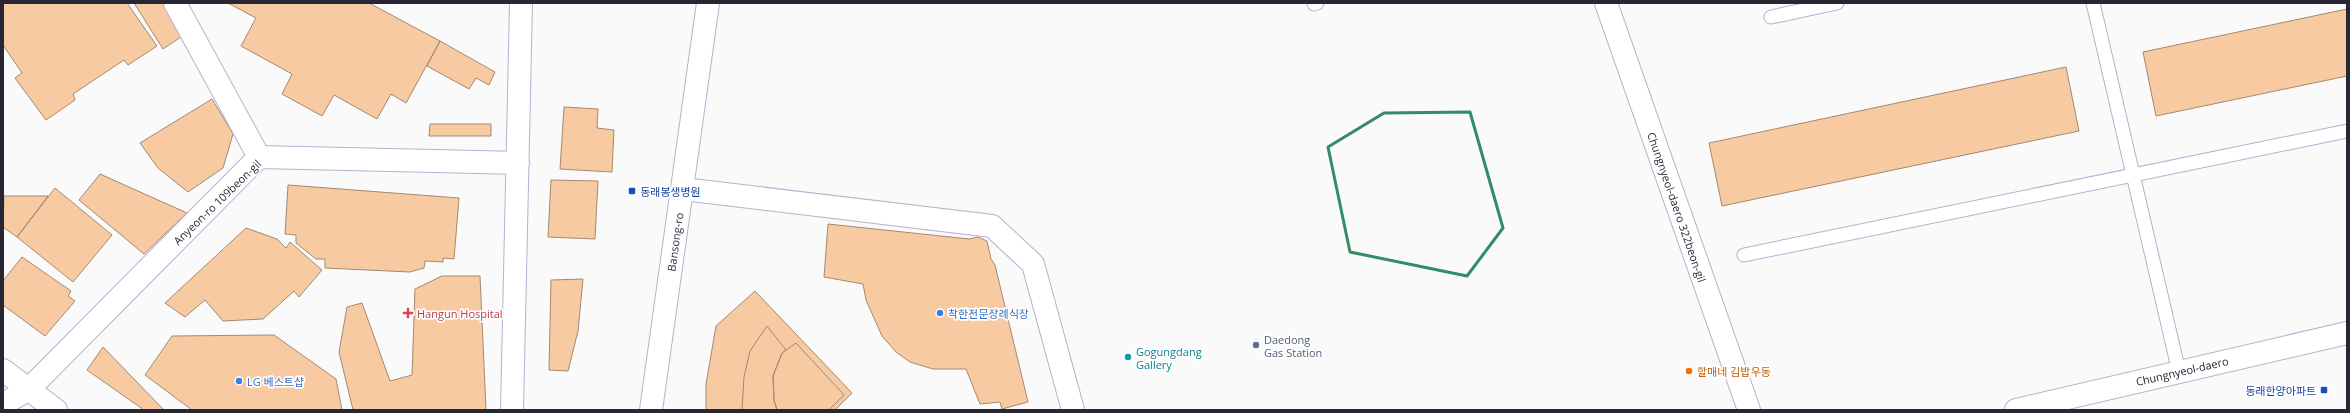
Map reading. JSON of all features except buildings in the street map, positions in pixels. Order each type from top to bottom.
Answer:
[{"type":"street","points":[[175,3],[259,157]]},
{"type":"street","points":[[512,410],[521,3]]},
{"type":"street","name":"Bansong-ro","points":[[651,410],[708,3]]},
{"type":"street","name":"Chungnyeol-daero 322beon-gil","points":[[1606,3],[1749,410]]},
{"type":"street","name":"Anyeon-ro 109beon-gil","points":[[3,404],[28,390],[259,157],[518,163]]},
{"type":"street","points":[[683,189],[992,226],[1033,264],[1073,410]]},
{"type":"street","name":"Chungnyeol-daero","points":[[2016,410],[2347,333]]},
{"type":"street","points":[[3,370],[56,410]]},
{"type":"lane","points":[[1771,17],[1837,3]]},
{"type":"lane","points":[[2093,3],[2179,372]]},
{"type":"lane","points":[[1744,255],[2347,131]]},
{"type":"highlighted area","points":[[1470,112],[1503,228],[1467,276],[1350,252],[1328,147],[1384,113]]},
{"type":"place","name":"동래봉생병원","points":[[632,191]]},
{"type":"place","name":"Hangun Hospital","points":[[408,313]]},
{"type":"place","name":"착한전문장례식장","points":[[940,313]]},
{"type":"place","name":"Daedong Gas Station","points":[[1256,345]]},
{"type":"place","name":"Gogungdang Gallery","points":[[1128,357]]},
{"type":"place","name":"할매네 김밥우동","points":[[1689,371]]},
{"type":"place","name":"LG 베스트샵","points":[[239,381]]},
{"type":"place","name":"동래한양아파트","points":[[2324,390]]}]
